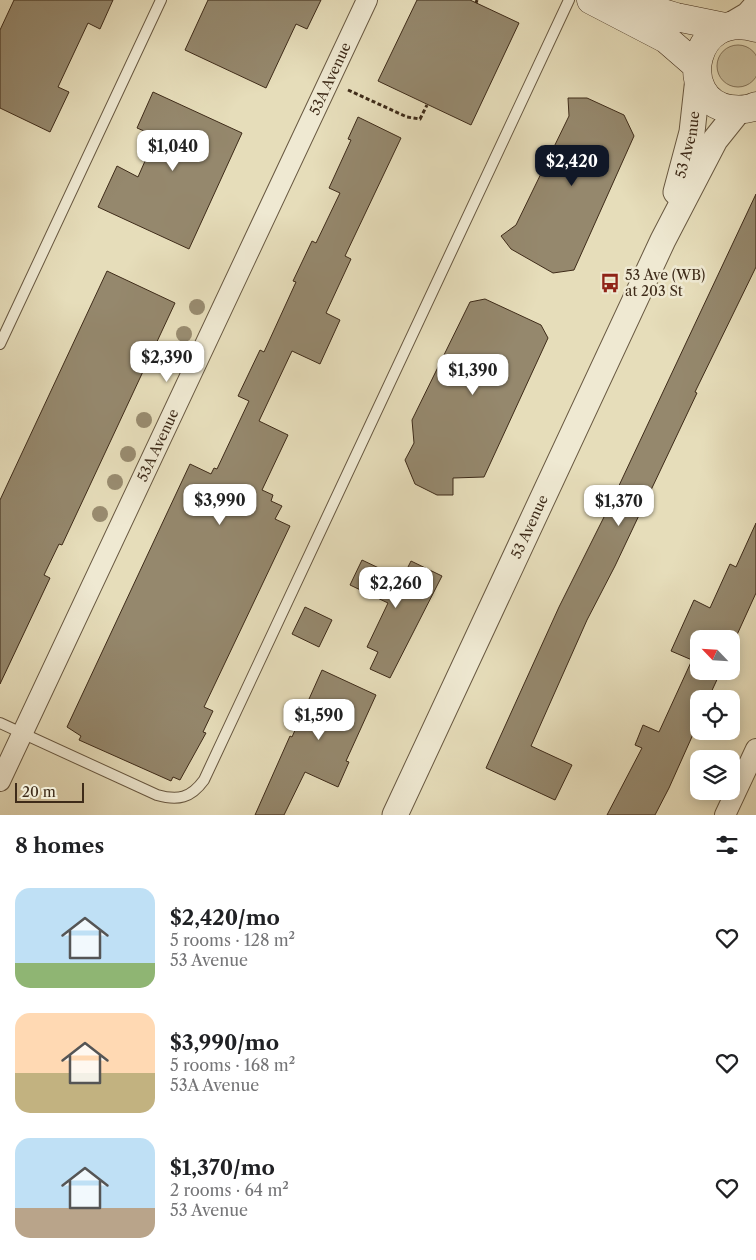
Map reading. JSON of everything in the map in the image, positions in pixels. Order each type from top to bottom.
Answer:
[{"type":"main road","points":[[592,0],[666,39],[697,71],[704,91],[713,101],[726,108],[751,108]]},
{"type":"main road","points":[[621,0],[676,17],[738,27]]},
{"type":"main road","points":[[697,71],[699,51],[707,39],[738,27]]},
{"type":"street","name":"53A Avenue","points":[[0,781],[366,0]]},
{"type":"street","points":[[738,27],[756,6]]},
{"type":"street","name":"53 Avenue","points":[[663,240],[692,132],[697,71]]},
{"type":"street","name":"53 Avenue","points":[[395,815],[663,240],[715,140],[751,108]]},
{"type":"street","points":[[725,815],[756,749]]},
{"type":"lane","points":[[0,344],[161,0]]},
{"type":"lane","points":[[0,723],[167,798],[184,798],[192,794],[204,780],[569,0]]},
{"type":"path","points":[[347,90],[407,117],[420,119],[427,105]]},
{"type":"shaded area","points":[[738,45],[750,49],[757,58],[757,74],[753,81],[738,87],[723,81],[717,66],[723,51]]},
{"type":"building","points":[[14,0],[113,0],[100,29],[88,23],[58,87],[69,92],[50,132],[0,108],[0,30]]},
{"type":"building","points":[[208,0],[321,0],[307,29],[296,24],[266,88],[185,50]]},
{"type":"building","points":[[417,0],[470,0],[519,23],[471,125],[378,81]]},
{"type":"building","points":[[153,92],[242,133],[189,249],[98,207],[117,166],[138,177],[156,136],[137,128]]},
{"type":"building","points":[[568,98],[587,98],[624,115],[634,136],[574,270],[553,273],[511,249],[501,236],[516,225],[569,116]]},
{"type":"building","points":[[358,117],[401,138],[345,256],[351,259],[326,313],[340,320],[320,364],[292,351],[259,421],[288,435],[262,490],[273,495],[271,501],[282,506],[275,519],[290,526],[204,707],[213,711],[203,732],[206,733],[180,780],[173,777],[171,781],[79,740],[81,736],[67,727],[190,464],[211,474],[214,468],[217,469],[249,401],[238,396],[260,350],[264,352],[296,282],[293,281],[312,241],[316,243],[340,193],[329,188],[351,140],[348,139]]},
{"type":"building","points":[[756,194],[756,267],[695,392],[697,393],[615,566],[587,620],[531,746],[572,765],[555,800],[486,768],[559,607],[608,509]]},
{"type":"building","points":[[107,271],[175,303],[62,545],[59,544],[44,575],[50,578],[0,684],[0,500]]},
{"type":"building","points":[[485,299],[541,325],[548,338],[484,477],[453,478],[453,495],[437,495],[415,484],[405,460],[414,443],[412,420],[470,302]]},
{"type":"building","points":[[756,523],[756,593],[739,630],[690,630],[690,659],[671,651],[694,600],[710,608],[730,564],[736,567]]},
{"type":"building","points":[[362,560],[402,579],[411,561],[442,576],[390,678],[370,669],[378,652],[367,647],[388,603],[350,585]]},
{"type":"building","points":[[305,607],[332,620],[319,647],[292,634]]},
{"type":"building","points":[[690,664],[690,680],[717,680],[712,690],[690,690],[690,740],[655,815],[607,815],[642,748],[635,745],[643,725],[659,732]]},
{"type":"building","points":[[322,670],[376,695],[346,761],[349,762],[338,787],[305,772],[284,815],[255,815],[290,736],[292,737]]},
{"type":"place","name":"53 Ave (WB) at 203 St","points":[[610,283]]}]
